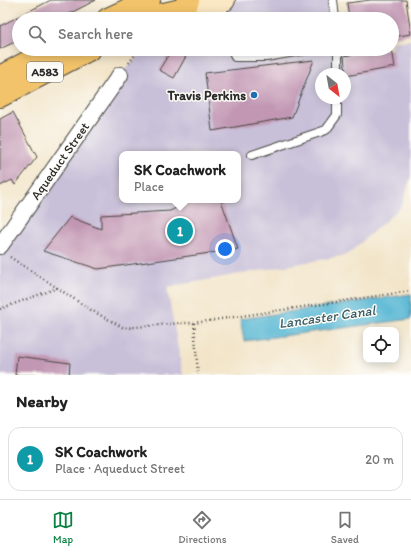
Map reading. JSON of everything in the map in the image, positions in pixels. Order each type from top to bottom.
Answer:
[{"type":"main road","points":[[139,12],[156,8],[223,0]]},
{"type":"main road","name":"A583","points":[[0,77],[39,56]]},
{"type":"main road","name":"A583","points":[[0,96],[77,56]]},
{"type":"street","name":"Aqueduct Street","points":[[1,246],[120,75]]},
{"type":"lane","points":[[223,0],[224,12]]},
{"type":"lane","points":[[333,0],[334,12]]},
{"type":"lane","points":[[235,56],[266,56]]},
{"type":"lane","points":[[338,56],[338,68]]},
{"type":"lane","points":[[252,155],[326,130],[337,115],[338,104]]},
{"type":"path","points":[[1,246],[11,257],[91,310],[124,328],[194,323],[411,291]]},
{"type":"path","points":[[0,309],[57,287]]},
{"type":"path","points":[[194,323],[198,375]]},
{"type":"shaded area","points":[[333,0],[334,12],[201,12],[216,1]]},
{"type":"shaded area","points":[[411,40],[411,176],[402,206],[347,255],[167,287],[183,375],[0,375],[0,249],[120,75],[139,56],[399,56],[399,41]]},
{"type":"water","name":"Lancaster Canal","points":[[411,294],[411,319],[244,341],[240,319]]},
{"type":"building","points":[[51,0],[96,0],[73,12],[27,12]]},
{"type":"building","points":[[371,0],[406,0],[411,34],[399,36],[399,12],[348,12],[347,3]]},
{"type":"building","points":[[12,20],[12,43],[0,49],[0,26]]},
{"type":"building","points":[[168,56],[186,56],[174,78],[159,70]]},
{"type":"building","points":[[344,56],[393,56],[395,67],[351,75],[351,68],[345,68]]},
{"type":"building","name":"Travis Perkins","points":[[314,60],[292,117],[212,131],[205,73]]},
{"type":"building","points":[[13,112],[37,157],[15,185],[12,180],[0,186],[0,119]]},
{"type":"building","points":[[186,203],[222,203],[238,249],[98,269],[43,251],[70,217],[101,229],[101,215],[170,211]]},
{"type":"building","points":[[17,356],[70,363],[69,375],[15,375]]},
{"type":"place","name":"Travis Perkins","points":[[254,95]]},
{"type":"place","name":"SK Coachwork","points":[[180,231]]}]
